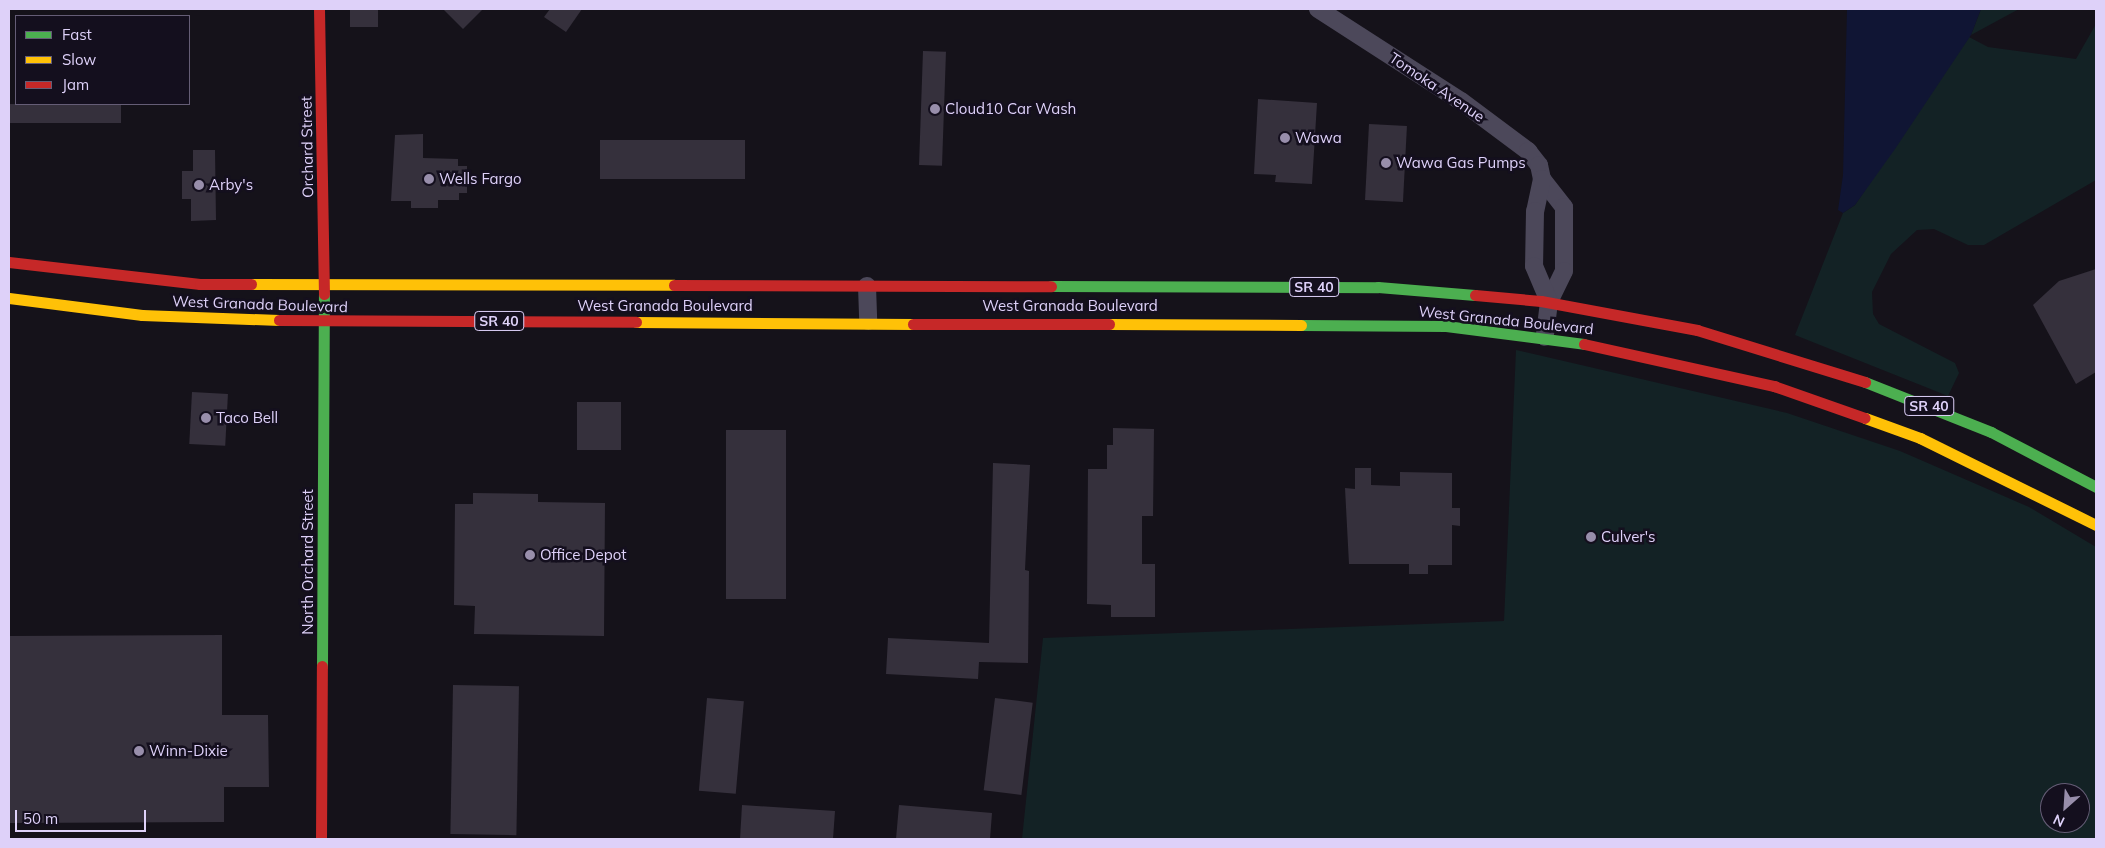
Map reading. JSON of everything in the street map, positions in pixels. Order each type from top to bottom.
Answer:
[{"type":"main road","name":"Orchard Street","points":[[320,9],[324,285]]},
{"type":"main road","name":"West Granada Boulevard","points":[[9,262],[168,281],[324,285],[1378,288],[1549,302],[1697,330],[1844,373],[1991,432],[2096,487]]},
{"type":"main road","name":"North Orchard Street","points":[[321,839],[324,285]]},
{"type":"main road","name":"West Granada Boulevard","points":[[9,298],[142,315],[324,321],[1369,323],[1446,326],[1545,337],[1690,364],[1845,409],[1981,465],[2096,525]]},
{"type":"street","name":"Tomoka Avenue","points":[[1318,9],[1528,151],[1539,165],[1542,179],[1535,211],[1534,266],[1549,302]]},
{"type":"street","name":"Tomoka Avenue","points":[[1542,179],[1564,208],[1564,271],[1549,302],[1545,337]]},
{"type":"street","points":[[867,286],[868,321]]},
{"type":"shaded area","points":[[1981,9],[2019,9],[1971,35]]},
{"type":"shaded area","points":[[2096,24],[2096,180],[1984,245],[1968,245],[1934,229],[1917,230],[1891,254],[1872,292],[1873,314],[1879,324],[1955,363],[1959,373],[1948,396],[1795,335],[1843,213],[1855,205],[1969,37],[1988,47],[2076,59]]},
{"type":"shaded area","points":[[1516,350],[1787,413],[1900,451],[2029,507],[2096,547],[2096,839],[1022,839],[1043,638],[1504,621]]},
{"type":"shaded area","points":[[330,838],[692,838],[330,839]]},
{"type":"water","points":[[1847,9],[1981,9],[1971,35],[1895,149],[1855,205],[1843,213],[1838,210],[1843,175]]},
{"type":"building","points":[[350,9],[378,9],[378,27],[350,27]]},
{"type":"building","points":[[443,9],[483,9],[463,29]]},
{"type":"building","points":[[550,9],[582,9],[566,32],[544,17]]},
{"type":"building","name":"Cloud10 Car Wash","points":[[923,51],[946,52],[942,166],[919,165]]},
{"type":"building","name":"Wawa","points":[[1258,99],[1317,103],[1312,184],[1275,182],[1276,175],[1254,174]]},
{"type":"building","points":[[9,104],[121,105],[121,123],[9,123]]},
{"type":"building","name":"Wawa Gas Pumps","points":[[1369,124],[1407,126],[1403,202],[1365,200]]},
{"type":"building","name":"Wells Fargo","points":[[423,134],[423,158],[458,159],[458,166],[467,166],[467,193],[459,193],[459,200],[438,200],[438,208],[411,208],[411,201],[391,201],[395,135]]},
{"type":"building","points":[[600,140],[745,140],[745,179],[600,179]]},
{"type":"building","name":"Arby's","points":[[193,150],[215,150],[216,220],[191,221],[191,199],[182,199],[182,171],[193,171]]},
{"type":"building","points":[[2096,269],[2096,372],[2076,384],[2033,305],[2059,281]]},
{"type":"building","points":[[192,392],[228,394],[225,446],[189,444]]},
{"type":"building","points":[[577,402],[621,402],[621,450],[577,450]]},
{"type":"building","points":[[1113,428],[1154,429],[1153,516],[1142,516],[1142,564],[1155,564],[1155,617],[1111,617],[1111,605],[1087,604],[1088,469],[1107,469],[1107,445],[1113,445]]},
{"type":"building","points":[[726,430],[786,430],[786,599],[726,599]]},
{"type":"building","points":[[993,463],[1030,465],[1025,570],[1029,571],[1028,663],[979,662],[978,679],[886,674],[888,638],[989,643]]},
{"type":"building","points":[[1355,468],[1371,468],[1371,485],[1400,486],[1400,472],[1452,473],[1452,508],[1460,508],[1460,526],[1452,525],[1452,565],[1428,565],[1428,574],[1409,574],[1409,564],[1349,564],[1345,488],[1355,489]]},
{"type":"building","name":"Office Depot","points":[[473,493],[538,494],[538,502],[605,503],[604,636],[474,634],[475,606],[454,605],[455,504],[473,504]]},
{"type":"building","name":"Winn-Dixie","points":[[222,635],[222,715],[268,715],[269,787],[224,787],[224,822],[9,823],[9,636]]},
{"type":"building","points":[[453,685],[519,686],[516,835],[450,834]]},
{"type":"building","points":[[707,698],[744,701],[736,794],[699,791]]},
{"type":"building","points":[[995,698],[1033,703],[1021,795],[984,790]]},
{"type":"building","points":[[742,805],[835,811],[833,839],[740,839]]},
{"type":"building","points":[[899,805],[992,813],[990,839],[896,839]]},
{"type":"traffic: fast","points":[[1051,286],[1378,287],[1475,295]]},
{"type":"traffic: fast","points":[[322,666],[324,294]]},
{"type":"traffic: fast","points":[[1301,325],[1446,326],[1584,344]]},
{"type":"traffic: fast","points":[[1865,382],[1991,432],[2096,487]]},
{"type":"traffic: slow","points":[[251,284],[674,285]]},
{"type":"traffic: slow","points":[[9,298],[142,315],[279,320]]},
{"type":"traffic: slow","points":[[636,322],[913,324]]},
{"type":"traffic: slow","points":[[1109,324],[1301,325]]},
{"type":"traffic: slow","points":[[1865,418],[1920,438],[2096,525]]},
{"type":"traffic: jam","points":[[319,9],[324,294]]},
{"type":"traffic: jam","points":[[9,262],[200,284],[251,284]]},
{"type":"traffic: jam","points":[[674,285],[1051,286]]},
{"type":"traffic: jam","points":[[1475,295],[1541,301],[1697,330],[1865,382]]},
{"type":"traffic: jam","points":[[279,320],[636,322]]},
{"type":"traffic: jam","points":[[913,324],[1109,324]]},
{"type":"traffic: jam","points":[[1584,344],[1774,386],[1865,418]]},
{"type":"traffic: jam","points":[[321,839],[322,666]]},
{"type":"place","name":"Cloud10 Car Wash","points":[[935,109]]},
{"type":"place","name":"Wawa","points":[[1285,138]]},
{"type":"place","name":"Wawa Gas Pumps","points":[[1386,163]]},
{"type":"place","name":"Wells Fargo","points":[[429,179]]},
{"type":"place","name":"Arby's","points":[[199,185]]},
{"type":"place","name":"Taco Bell","points":[[206,418]]},
{"type":"place","name":"Culver's","points":[[1591,537]]},
{"type":"place","name":"Office Depot","points":[[530,555]]},
{"type":"place","name":"Winn-Dixie","points":[[139,751]]}]
